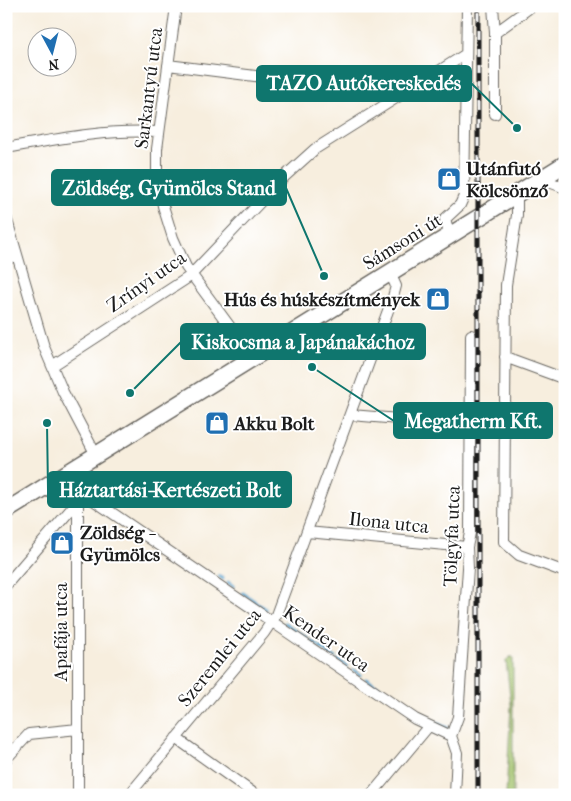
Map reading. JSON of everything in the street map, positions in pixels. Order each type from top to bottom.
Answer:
[{"type":"main road","name":"Sámsoni út","points":[[6,511],[565,164]]},
{"type":"street","name":"Sarkantyú utca","points":[[176,6],[158,132],[157,164],[163,206],[173,238],[190,275],[253,358]]},
{"type":"street","points":[[450,236],[445,219],[448,214],[460,205],[464,196],[467,6]]},
{"type":"street","points":[[493,6],[495,33],[494,114]]},
{"type":"street","points":[[495,33],[532,6]]},
{"type":"street","name":"Zrínyi utca","points":[[52,366],[190,275],[306,156],[466,54]]},
{"type":"street","points":[[168,65],[295,81]]},
{"type":"street","points":[[6,148],[108,132],[158,132]]},
{"type":"street","points":[[541,179],[565,188]]},
{"type":"street","points":[[517,194],[517,216],[506,278],[504,542],[519,555],[565,572]]},
{"type":"street","points":[[6,218],[52,366],[96,455]]},
{"type":"street","points":[[6,261],[16,253]]},
{"type":"street","name":"Szeremlei utca","points":[[128,795],[273,621],[351,415],[396,289],[396,284],[390,273]]},
{"type":"street","name":"Tölgyfa utca","points":[[455,795],[457,756],[453,740],[459,698],[468,568],[467,547],[470,533],[471,335]]},
{"type":"street","points":[[505,357],[565,379]]},
{"type":"street","points":[[351,415],[470,426]]},
{"type":"street","points":[[70,472],[80,491]]},
{"type":"street","name":"Apafája utca","points":[[78,795],[78,501],[80,491]]},
{"type":"street","name":"Kender utca","points":[[80,491],[428,727],[453,740]]},
{"type":"street","points":[[6,585],[78,501]]},
{"type":"street","name":"Ilona utca","points":[[307,532],[467,547]]},
{"type":"street","points":[[371,795],[428,727]]},
{"type":"street","points":[[6,759],[29,734],[78,729]]},
{"type":"street","points":[[176,738],[256,795]]},
{"type":"green space","points":[[513,657],[513,795],[506,795],[511,705],[506,661]]},
{"type":"waterway","points":[[219,576],[223,579]]},
{"type":"waterway","points":[[228,582],[233,586]]},
{"type":"waterway","points":[[243,593],[266,609]]},
{"type":"waterway","points":[[285,623],[307,638]]},
{"type":"waterway","points":[[311,641],[317,645]]},
{"type":"waterway","points":[[320,647],[327,652]]},
{"type":"waterway","points":[[329,654],[335,657]]},
{"type":"waterway","points":[[338,660],[347,666]]},
{"type":"waterway","points":[[354,670],[361,675]]},
{"type":"waterway","points":[[366,679],[382,689]]},
{"type":"waterway","points":[[389,694],[424,717]]},
{"type":"waterway","points":[[427,719],[448,728]]},
{"type":"railway","points":[[478,6],[478,795]]},
{"type":"place","name":"TAZO Autókereskedés","points":[[517,128]]},
{"type":"place","name":"Utánfutó Kölcsönző","points":[[449,179]]},
{"type":"place","name":"Zöldség, Gyümölcs Stand","points":[[324,276]]},
{"type":"place","name":"Hús és húskészítmények","points":[[438,299]]},
{"type":"place","name":"Megatherm Kft.","points":[[312,367]]},
{"type":"place","name":"Kiskocsma a Japánakáchoz","points":[[130,393]]},
{"type":"place","name":"Háztartási-Kertészeti Bolt","points":[[47,423]]},
{"type":"place","name":"Akku Bolt","points":[[217,423]]},
{"type":"place","name":"Zöldség - Gyümölcs","points":[[62,543]]}]
